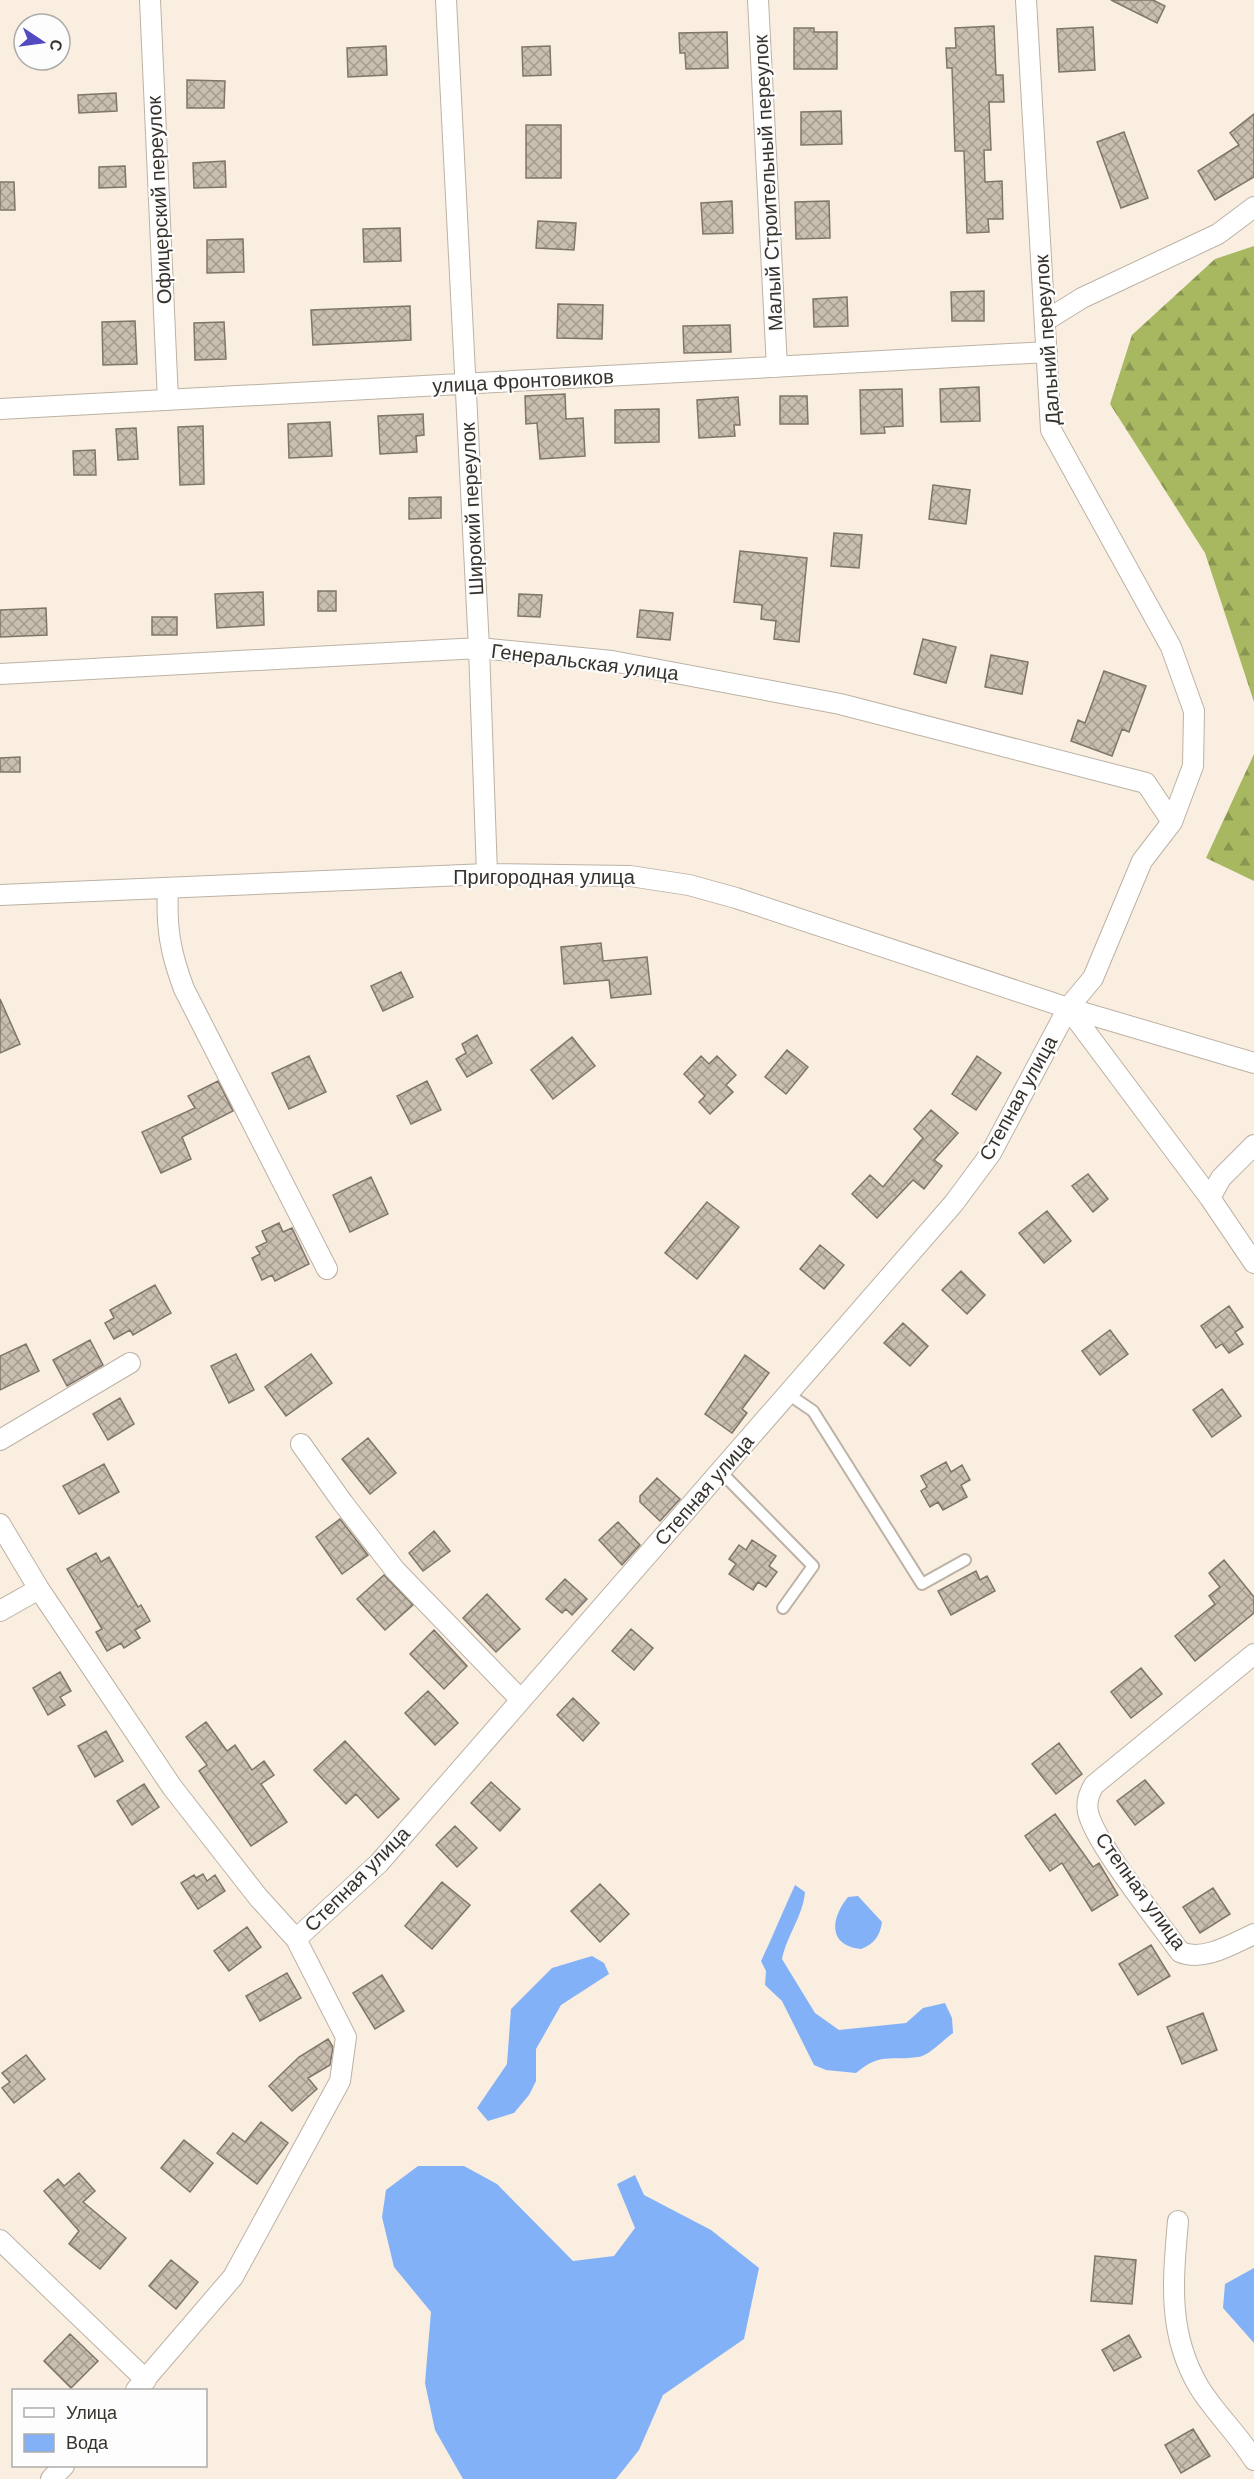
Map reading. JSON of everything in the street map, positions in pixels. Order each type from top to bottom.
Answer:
[{"type":"street","name":"Офицерский переулок","points":[[150,0],[168,400]]},
{"type":"street","name":"Широкий переулок","points":[[446,0],[479,648],[487,874]]},
{"type":"street","name":"Малый Строительный переулок","points":[[759,0],[777,367]]},
{"type":"street","name":"Дальний переулок","points":[[1026,0],[1051,430],[1171,647],[1194,711],[1193,766],[1172,822],[1142,861],[1093,978],[1068,1008]]},
{"type":"street","points":[[1045,321],[1082,298],[1218,234],[1254,207]]},
{"type":"street","name":"улица Фронтовиков","points":[[0,409],[1047,352]]},
{"type":"street","name":"Генеральская улица","points":[[0,674],[479,648],[612,661],[840,704],[1146,783],[1172,822]]},
{"type":"street","name":"Пригородная улица","points":[[0,895],[487,874],[630,876],[689,885],[838,931],[1068,1008],[1254,1063]]},
{"type":"street","points":[[168,888],[166,920],[171,956],[184,989],[327,1269]]},
{"type":"street","points":[[1068,1008],[1210,1198],[1254,1263]]},
{"type":"street","name":"Степная улица","points":[[296,1939],[379,1863],[954,1203],[991,1153],[1068,1008]]},
{"type":"street","points":[[1210,1198],[1221,1178],[1254,1145]]},
{"type":"street","points":[[0,1440],[130,1362]]},
{"type":"street","points":[[302,1444],[343,1503],[395,1570],[521,1700]]},
{"type":"street","name":"Степная улица","points":[[0,1524],[39,1589],[171,1786],[258,1897],[296,1939],[346,2037],[340,2081],[232,2277],[141,2385]]},
{"type":"street","points":[[0,1611],[39,1589]]},
{"type":"street","name":"Степная улица","points":[[1254,1654],[1094,1785],[1087,1798],[1088,1814],[1104,1846],[1180,1952],[1192,1957],[1212,1952],[1254,1934]]},
{"type":"street","points":[[1178,2221],[1173,2288],[1177,2335],[1199,2387],[1240,2438],[1254,2460]]},
{"type":"street","points":[[4,2251],[141,2385]]},
{"type":"street","points":[[51,2479],[63,2467]]},
{"type":"lane","points":[[788,1394],[813,1412],[922,1584],[965,1560]]},
{"type":"lane","points":[[720,1472],[813,1566],[783,1608]]},
{"type":"green space","points":[[1254,246],[1254,702],[1205,553],[1110,404],[1132,335],[1215,259]]},
{"type":"green space","points":[[1254,754],[1254,881],[1206,858]]},
{"type":"water","points":[[795,1885],[805,1892],[804,1901],[782,1959],[815,2013],[839,2030],[906,2023],[923,2008],[945,2003],[952,2018],[953,2033],[922,2056],[879,2060],[856,2073],[826,2070],[814,2065],[782,2001],[765,1985],[766,1971],[761,1961]]},
{"type":"water","points":[[858,1896],[882,1922],[876,1939],[861,1949],[842,1942],[835,1929],[842,1905],[848,1897]]},
{"type":"water","points":[[592,1956],[604,1963],[609,1974],[561,2005],[536,2049],[536,2081],[529,2095],[514,2113],[488,2121],[477,2108],[507,2064],[511,2009],[552,1968]]},
{"type":"water","points":[[418,2166],[464,2166],[497,2184],[573,2261],[614,2256],[635,2228],[617,2184],[635,2175],[644,2195],[711,2230],[759,2268],[744,2339],[663,2395],[639,2450],[616,2479],[463,2479],[435,2430],[425,2383],[431,2312],[394,2267],[382,2217],[386,2190]]},
{"type":"water","points":[[1254,2268],[1254,2343],[1223,2308],[1225,2284]]},
{"type":"building","points":[[1111,0],[1153,0],[1165,6],[1157,23]]},
{"type":"building","points":[[994,26],[996,75],[1003,75],[1004,102],[989,102],[991,150],[984,150],[985,182],[1002,181],[1003,219],[988,219],[989,232],[967,233],[964,151],[955,151],[952,68],[947,68],[946,48],[956,48],[955,28]]},
{"type":"building","points":[[1093,27],[1095,70],[1059,72],[1057,29]]},
{"type":"building","points":[[794,28],[814,28],[814,32],[837,32],[837,69],[794,69]]},
{"type":"building","points":[[727,32],[728,68],[686,69],[685,53],[680,53],[679,33]]},
{"type":"building","points":[[386,46],[387,75],[348,77],[347,48]]},
{"type":"building","points":[[550,46],[551,75],[523,76],[522,47]]},
{"type":"building","points":[[187,80],[225,81],[224,108],[187,108]]},
{"type":"building","points":[[116,93],[117,111],[79,113],[78,95]]},
{"type":"building","points":[[841,111],[842,144],[801,145],[801,112]]},
{"type":"building","points":[[1254,114],[1254,177],[1215,200],[1198,171],[1239,145],[1230,133]]},
{"type":"building","points":[[526,125],[561,125],[561,178],[526,178]]},
{"type":"building","points":[[1124,132],[1148,198],[1121,208],[1097,142]]},
{"type":"building","points":[[225,161],[226,187],[194,188],[193,163]]},
{"type":"building","points":[[125,166],[126,187],[99,188],[99,167]]},
{"type":"building","points":[[0,182],[14,182],[15,210],[0,210]]},
{"type":"building","points":[[732,201],[733,233],[703,234],[701,203]]},
{"type":"building","points":[[829,201],[830,238],[796,239],[795,202]]},
{"type":"building","points":[[538,221],[576,223],[574,250],[536,248]]},
{"type":"building","points":[[400,228],[401,261],[364,262],[363,229]]},
{"type":"building","points":[[243,239],[244,272],[207,273],[207,240]]},
{"type":"building","points":[[984,291],[984,321],[952,321],[951,292]]},
{"type":"building","points":[[847,297],[848,326],[814,327],[813,299]]},
{"type":"building","points":[[558,304],[603,305],[602,339],[557,338]]},
{"type":"building","points":[[410,306],[411,340],[313,345],[311,310]]},
{"type":"building","points":[[135,321],[137,364],[103,365],[102,322]]},
{"type":"building","points":[[224,322],[226,359],[195,360],[194,323]]},
{"type":"building","points":[[730,325],[731,352],[684,353],[683,326]]},
{"type":"building","points":[[979,387],[980,421],[941,422],[940,389]]},
{"type":"building","points":[[902,389],[903,426],[884,427],[885,433],[861,434],[860,390]]},
{"type":"building","points":[[565,394],[566,419],[583,418],[585,456],[540,459],[537,423],[526,424],[525,396]]},
{"type":"building","points":[[780,396],[807,396],[808,424],[780,424]]},
{"type":"building","points":[[738,397],[740,425],[734,425],[735,436],[699,438],[697,400]]},
{"type":"building","points":[[659,409],[659,442],[615,443],[615,410]]},
{"type":"building","points":[[423,414],[424,435],[416,436],[417,452],[380,454],[378,416]]},
{"type":"building","points":[[330,422],[332,456],[289,458],[288,424]]},
{"type":"building","points":[[203,426],[204,484],[180,485],[178,427]]},
{"type":"building","points":[[136,428],[138,459],[118,460],[116,429]]},
{"type":"building","points":[[95,450],[96,475],[74,475],[73,451]]},
{"type":"building","points":[[933,485],[970,490],[966,524],[929,519]]},
{"type":"building","points":[[441,497],[441,518],[409,519],[409,498]]},
{"type":"building","points":[[834,533],[862,535],[859,568],[831,566]]},
{"type":"building","points":[[740,551],[807,558],[799,642],[774,639],[776,621],[761,619],[762,605],[734,602]]},
{"type":"building","points":[[318,591],[336,591],[336,611],[318,611]]},
{"type":"building","points":[[263,592],[264,625],[217,628],[215,594]]},
{"type":"building","points":[[519,594],[542,595],[540,617],[518,616]]},
{"type":"building","points":[[46,608],[47,635],[0,637],[0,610]]},
{"type":"building","points":[[640,610],[673,613],[670,640],[637,637]]},
{"type":"building","points":[[152,617],[177,617],[177,635],[152,635]]},
{"type":"building","points":[[923,639],[956,647],[946,683],[914,674]]},
{"type":"building","points":[[991,655],[1028,662],[1022,694],[985,687]]},
{"type":"building","points":[[1104,671],[1146,686],[1129,732],[1122,729],[1112,756],[1071,741],[1078,720],[1085,723]]},
{"type":"building","points":[[20,757],[20,772],[0,772],[0,758]]},
{"type":"building","points":[[601,943],[603,961],[647,957],[651,994],[611,998],[609,980],[564,984],[561,947]]},
{"type":"building","points":[[401,972],[413,997],[383,1011],[371,986]]},
{"type":"building","points":[[0,999],[20,1044],[0,1053]]},
{"type":"building","points":[[477,1035],[492,1063],[467,1077],[456,1059],[466,1053],[462,1044]]},
{"type":"building","points":[[572,1037],[595,1066],[553,1099],[531,1070]]},
{"type":"building","points":[[787,1050],[808,1067],[786,1094],[765,1077]]},
{"type":"building","points":[[309,1056],[326,1092],[289,1109],[272,1073]]},
{"type":"building","points":[[701,1056],[709,1064],[717,1056],[736,1075],[726,1085],[733,1092],[710,1114],[699,1102],[705,1096],[684,1074]]},
{"type":"building","points":[[977,1056],[1001,1073],[976,1110],[952,1094]]},
{"type":"building","points":[[218,1081],[233,1111],[182,1137],[191,1159],[161,1173],[142,1132],[195,1108],[188,1096]]},
{"type":"building","points":[[427,1081],[441,1110],[411,1124],[397,1096]]},
{"type":"building","points":[[931,1110],[958,1133],[934,1160],[942,1166],[924,1189],[913,1180],[877,1218],[852,1194],[870,1175],[883,1187],[923,1138],[914,1129]]},
{"type":"building","points":[[1088,1174],[1108,1199],[1093,1212],[1072,1186]]},
{"type":"building","points":[[371,1177],[388,1214],[350,1232],[333,1195]]},
{"type":"building","points":[[707,1202],[739,1227],[697,1279],[665,1253]]},
{"type":"building","points":[[1047,1211],[1071,1241],[1044,1263],[1019,1233]]},
{"type":"building","points":[[279,1223],[283,1232],[292,1228],[309,1264],[275,1281],[272,1275],[262,1280],[252,1258],[260,1254],[256,1247],[267,1242],[262,1231]]},
{"type":"building","points":[[820,1245],[844,1265],[824,1289],[800,1269]]},
{"type":"building","points":[[961,1271],[985,1295],[967,1314],[942,1290]]},
{"type":"building","points":[[155,1285],[171,1313],[133,1335],[130,1330],[114,1339],[105,1323],[114,1318],[110,1310]]},
{"type":"building","points":[[1229,1306],[1243,1327],[1235,1332],[1243,1344],[1229,1353],[1222,1344],[1216,1348],[1201,1326]]},
{"type":"building","points":[[903,1323],[928,1346],[910,1366],[884,1343]]},
{"type":"building","points":[[1110,1330],[1128,1354],[1100,1375],[1082,1351]]},
{"type":"building","points":[[90,1340],[103,1365],[67,1386],[53,1360]]},
{"type":"building","points":[[26,1344],[39,1371],[0,1390],[0,1356]]},
{"type":"building","points":[[236,1354],[254,1390],[229,1403],[211,1366]]},
{"type":"building","points":[[311,1354],[332,1383],[286,1416],[265,1387]]},
{"type":"building","points":[[745,1355],[769,1373],[742,1409],[747,1413],[732,1433],[705,1414]]},
{"type":"building","points":[[1222,1389],[1241,1416],[1212,1437],[1193,1410]]},
{"type":"building","points":[[120,1398],[134,1424],[108,1440],[93,1414]]},
{"type":"building","points":[[368,1438],[396,1473],[370,1494],[342,1459]]},
{"type":"building","points":[[946,1462],[951,1472],[962,1465],[970,1480],[961,1485],[967,1497],[943,1510],[938,1502],[930,1507],[921,1491],[927,1487],[921,1476]]},
{"type":"building","points":[[104,1464],[119,1492],[79,1514],[63,1486]]},
{"type":"building","points":[[657,1478],[680,1499],[660,1521],[640,1502],[640,1496]]},
{"type":"building","points":[[340,1519],[368,1555],[342,1574],[316,1537]]},
{"type":"building","points":[[618,1522],[640,1545],[622,1565],[599,1540]]},
{"type":"building","points":[[434,1531],[450,1551],[423,1571],[409,1553]]},
{"type":"building","points":[[752,1540],[776,1556],[769,1566],[777,1572],[766,1587],[758,1582],[753,1590],[729,1574],[736,1564],[729,1559],[739,1545],[746,1550]]},
{"type":"building","points":[[96,1553],[101,1562],[109,1557],[138,1607],[141,1605],[150,1621],[135,1630],[140,1638],[124,1648],[121,1643],[107,1651],[96,1632],[102,1629],[67,1569]]},
{"type":"building","points":[[1224,1560],[1254,1597],[1254,1613],[1195,1661],[1175,1636],[1215,1604],[1209,1596],[1220,1587],[1209,1573]]},
{"type":"building","points":[[976,1571],[980,1580],[987,1576],[995,1591],[951,1615],[938,1591]]},
{"type":"building","points":[[384,1575],[413,1605],[385,1630],[357,1599]]},
{"type":"building","points":[[565,1579],[587,1599],[572,1615],[566,1609],[562,1613],[546,1599]]},
{"type":"building","points":[[487,1594],[520,1629],[496,1652],[463,1618]]},
{"type":"building","points":[[631,1629],[653,1648],[634,1670],[612,1651]]},
{"type":"building","points":[[434,1630],[467,1666],[444,1689],[410,1654]]},
{"type":"building","points":[[1141,1668],[1162,1694],[1131,1718],[1111,1692]]},
{"type":"building","points":[[60,1672],[71,1691],[60,1697],[65,1705],[48,1715],[33,1688]]},
{"type":"building","points":[[428,1691],[458,1723],[435,1745],[405,1713]]},
{"type":"building","points":[[573,1698],[599,1723],[583,1741],[557,1715]]},
{"type":"building","points":[[206,1722],[227,1751],[235,1745],[252,1770],[264,1761],[274,1775],[261,1784],[287,1822],[251,1846],[199,1771],[207,1765],[186,1737]]},
{"type":"building","points":[[106,1731],[123,1761],[95,1777],[78,1746]]},
{"type":"building","points":[[345,1741],[399,1799],[378,1818],[356,1794],[346,1804],[314,1770]]},
{"type":"building","points":[[1059,1743],[1082,1774],[1056,1794],[1032,1764]]},
{"type":"building","points":[[1145,1780],[1164,1803],[1135,1825],[1117,1801]]},
{"type":"building","points":[[491,1782],[520,1809],[500,1831],[471,1803]]},
{"type":"building","points":[[144,1784],[159,1807],[132,1825],[117,1801]]},
{"type":"building","points":[[1055,1814],[1093,1867],[1099,1863],[1118,1895],[1092,1911],[1062,1863],[1050,1871],[1025,1836]]},
{"type":"building","points":[[455,1826],[477,1848],[457,1867],[436,1845]]},
{"type":"building","points":[[203,1874],[207,1881],[215,1875],[225,1891],[198,1909],[181,1883],[194,1875],[196,1878]]},
{"type":"building","points":[[442,1882],[470,1905],[432,1949],[405,1926]]},
{"type":"building","points":[[600,1884],[629,1914],[600,1942],[571,1911]]},
{"type":"building","points":[[1213,1888],[1230,1914],[1200,1933],[1183,1907]]},
{"type":"building","points":[[247,1927],[261,1947],[229,1971],[214,1951]]},
{"type":"building","points":[[1151,1945],[1170,1976],[1138,1995],[1119,1964]]},
{"type":"building","points":[[287,1973],[301,1998],[260,2021],[246,1996]]},
{"type":"building","points":[[382,1975],[404,2011],[375,2029],[353,1993]]},
{"type":"building","points":[[1203,2013],[1217,2050],[1182,2064],[1167,2027]]},
{"type":"building","points":[[328,2039],[333,2047],[330,2065],[308,2078],[317,2089],[292,2111],[269,2086],[299,2057]]},
{"type":"building","points":[[26,2055],[45,2079],[14,2103],[2,2088],[10,2082],[2,2073]]},
{"type":"building","points":[[261,2122],[288,2143],[257,2184],[217,2153],[233,2133],[245,2142]]},
{"type":"building","points":[[184,2140],[213,2163],[190,2192],[161,2168]]},
{"type":"building","points":[[79,2173],[95,2191],[83,2202],[126,2238],[100,2269],[69,2244],[79,2231],[44,2191],[58,2179],[64,2186]]},
{"type":"building","points":[[1095,2256],[1136,2260],[1132,2304],[1091,2301]]},
{"type":"building","points":[[171,2260],[198,2282],[176,2309],[149,2286]]},
{"type":"building","points":[[70,2334],[98,2361],[71,2388],[44,2361]]},
{"type":"building","points":[[1129,2335],[1141,2357],[1114,2371],[1102,2350]]},
{"type":"building","points":[[1193,2429],[1210,2456],[1181,2473],[1165,2445]]}]
